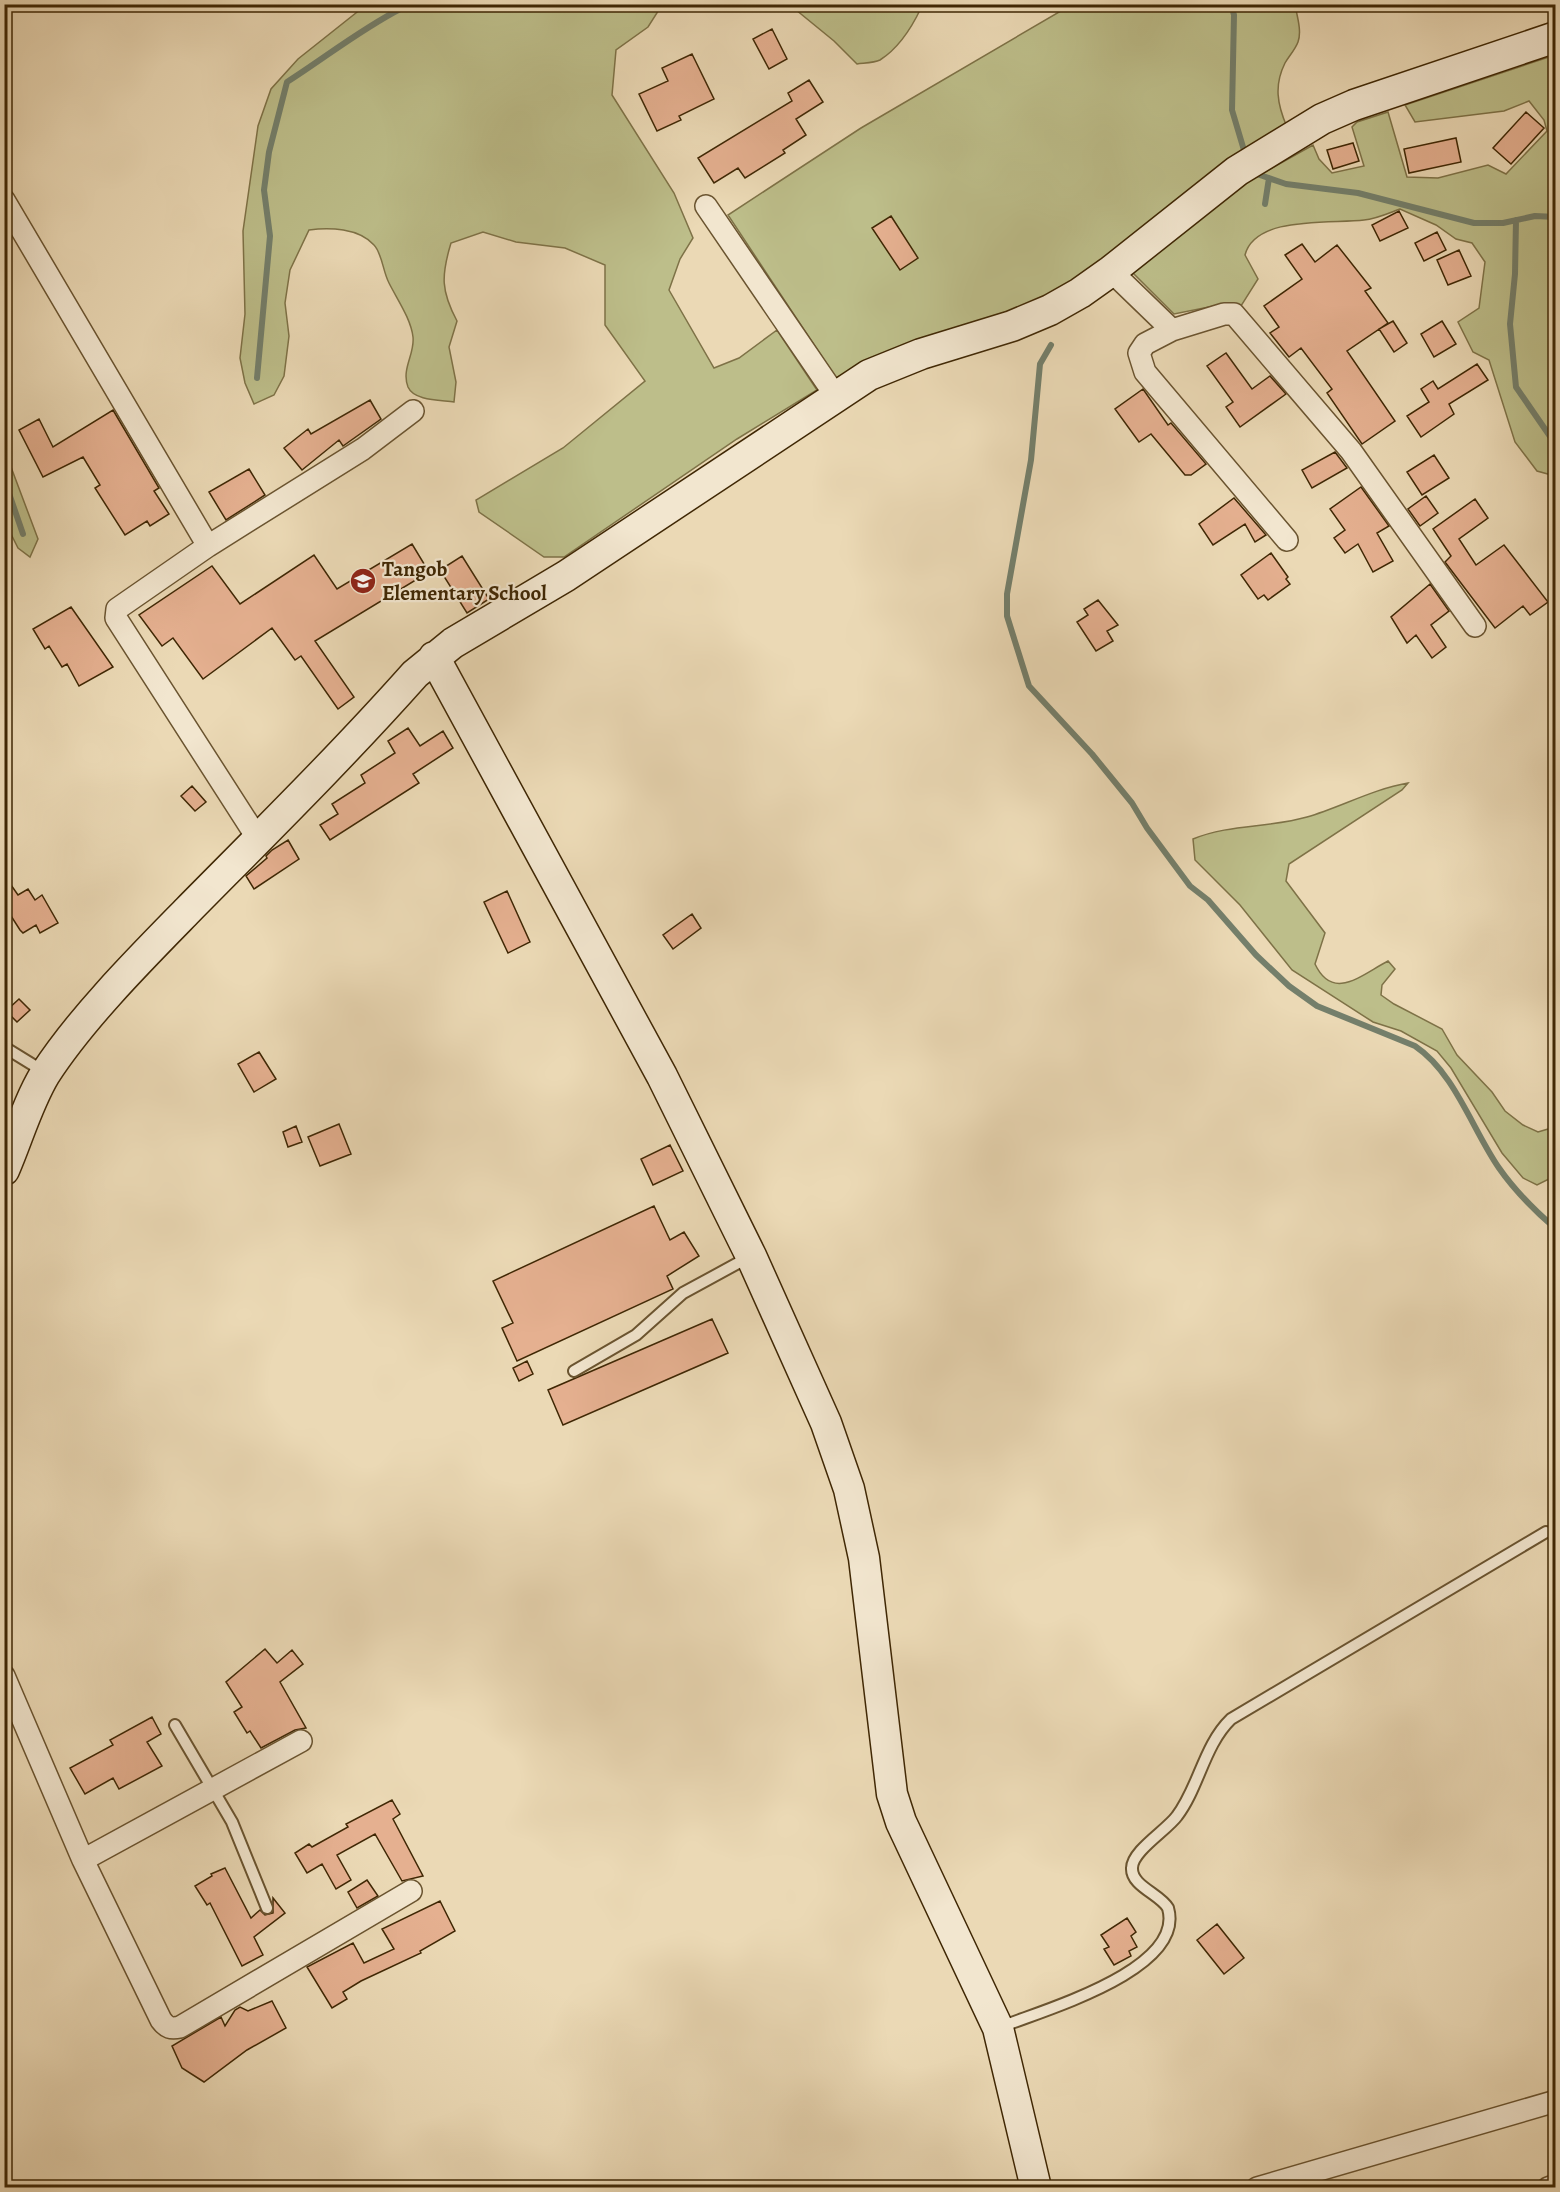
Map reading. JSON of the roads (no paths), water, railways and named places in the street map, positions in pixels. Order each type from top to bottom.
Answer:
[{"type":"street","points":[[4,1170],[29,1103],[46,1073],[85,1023],[153,946],[434,657],[566,576],[835,395],[869,375],[921,354],[1012,326],[1050,310],[1111,271],[1237,171],[1322,119],[1354,105],[1556,37]]},
{"type":"street","points":[[4,200],[208,546]]},
{"type":"street","points":[[706,206],[835,395]]},
{"type":"street","points":[[1111,271],[1172,330]]},
{"type":"street","points":[[1287,540],[1145,372],[1139,353],[1145,344],[1172,330],[1224,314],[1234,314],[1351,451],[1475,626]]},
{"type":"street","points":[[258,839],[116,618],[117,609],[208,546],[363,449],[414,411]]},
{"type":"street","points":[[434,657],[662,1076],[751,1256],[826,1423],[849,1489],[864,1558],[892,1794],[901,1822],[998,2028],[1036,2187]]},
{"type":"street","points":[[4,1676],[82,1860],[166,2027],[180,2027],[411,1891]]},
{"type":"street","points":[[82,1860],[301,1742]]},
{"type":"street","points":[[1257,2187],[1556,2102]]},
{"type":"street","points":[[1548,2187],[1556,2185]]},
{"type":"lane","points":[[4,1047],[46,1073]]},
{"type":"lane","points":[[574,1371],[636,1335],[683,1293],[751,1256]]},
{"type":"lane","points":[[998,2028],[1125,1976],[1146,1962],[1158,1948],[1170,1919],[1168,1908],[1136,1879],[1131,1869],[1132,1862],[1158,1833],[1177,1817],[1216,1738],[1231,1719],[1545,1532]]},
{"type":"lane","points":[[175,1725],[197,1765],[214,1789],[240,1839],[267,1908]]},
{"type":"waterway","points":[[257,378],[270,236],[264,190],[269,152],[287,82],[358,34],[402,8],[404,4]]},
{"type":"waterway","points":[[1231,4],[1234,15],[1232,110],[1246,157]]},
{"type":"waterway","points":[[1254,173],[1286,184],[1358,193],[1474,223],[1503,223],[1535,216],[1556,217]]},
{"type":"waterway","points":[[1265,204],[1269,178]]},
{"type":"waterway","points":[[1516,220],[1515,274],[1510,324],[1516,387],[1556,445]]},
{"type":"waterway","points":[[1051,345],[1040,364],[1031,460],[1007,594],[1007,616],[1029,686],[1092,754],[1132,803],[1147,828],[1190,886],[1208,900],[1256,955],[1289,986],[1317,1006],[1415,1046],[1429,1057],[1452,1086],[1489,1153],[1505,1176],[1525,1200],[1556,1229]]},
{"type":"waterway","points":[[4,479],[23,534]]},
{"type":"place","name":"Tangob Elementary School","points":[[363,581]]}]
